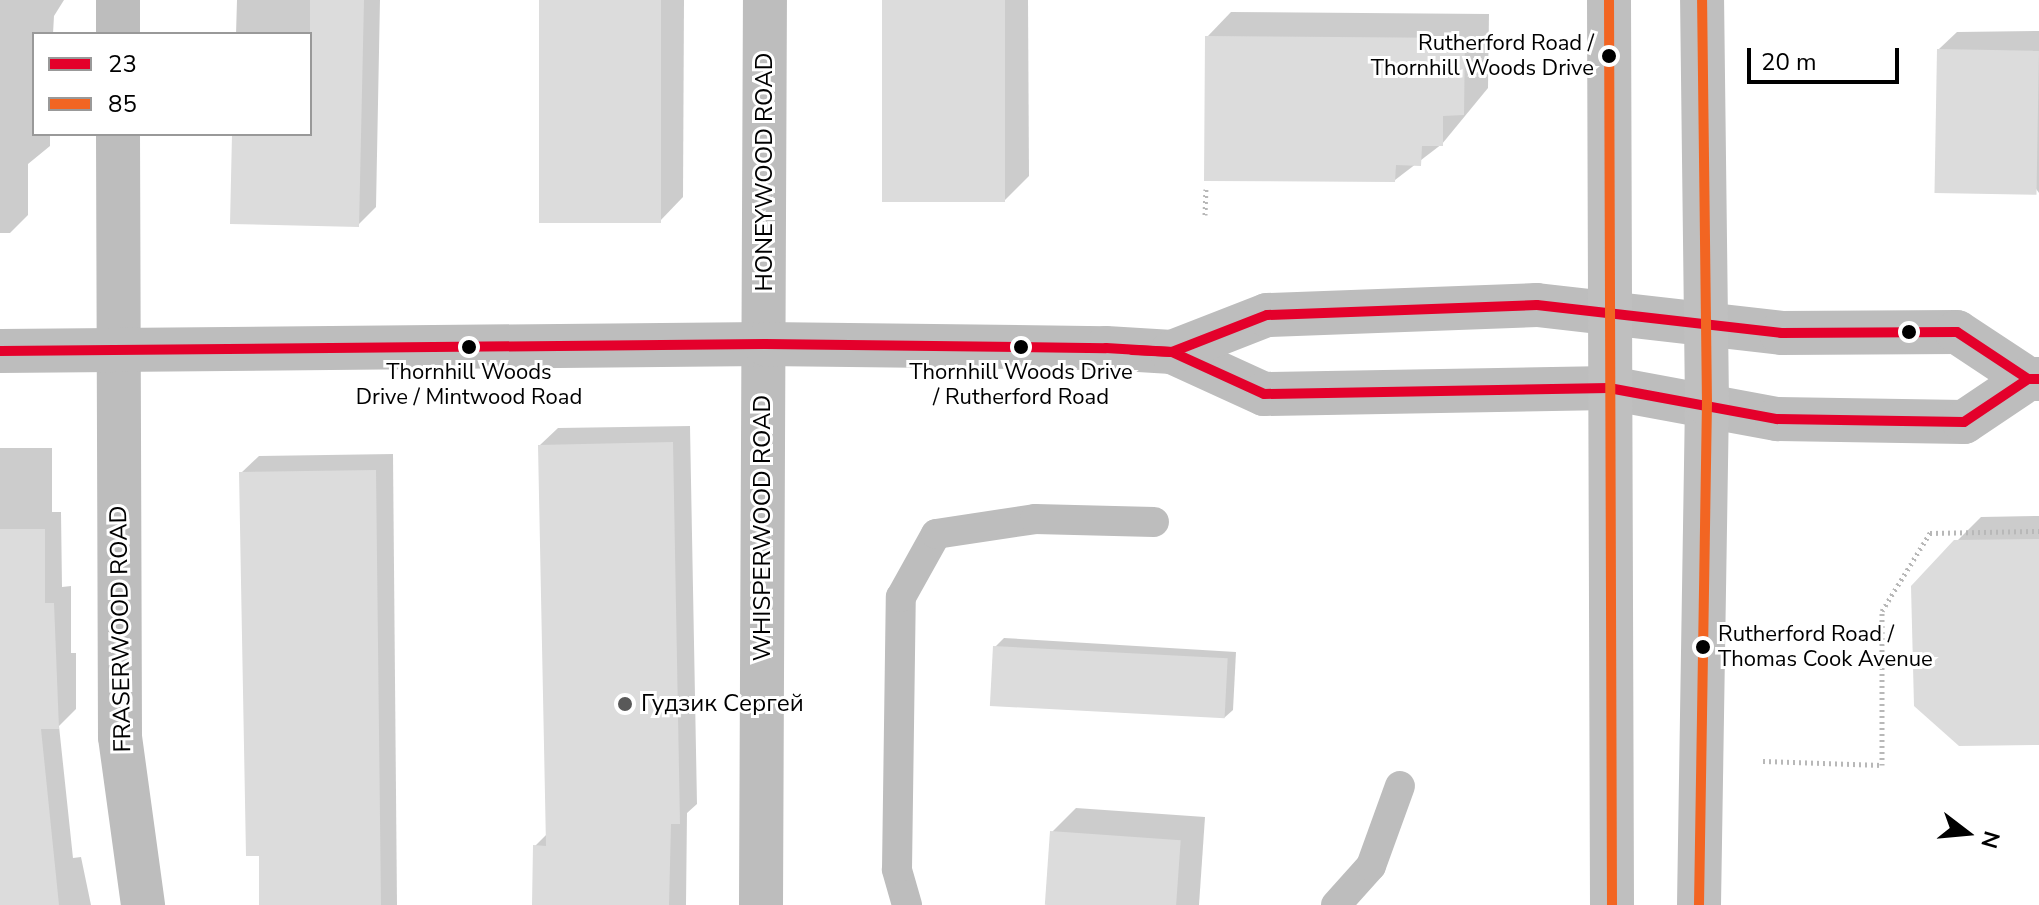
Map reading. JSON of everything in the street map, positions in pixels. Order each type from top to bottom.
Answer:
[{"type":"main road","points":[[1609,0],[1606,314],[1612,905]]},
{"type":"main road","points":[[1699,905],[1707,404],[1702,0]]},
{"type":"street","points":[[118,0],[118,32]]},
{"type":"street","name":"HONEYWOOD ROAD","points":[[765,0],[765,344]]},
{"type":"street","name":"FRASERWOOD ROAD","points":[[118,136],[120,737],[143,905]]},
{"type":"street","points":[[0,351],[765,344],[1172,352],[1267,315],[1537,305],[1781,333],[1957,332],[2033,379],[1964,422],[1777,419],[1609,388],[1264,394],[1172,352]]},
{"type":"street","name":"WHISPERWOOD ROAD","points":[[761,905],[765,344]]},
{"type":"lane","points":[[907,905],[897,869],[901,597],[936,534],[1035,519],[1154,522]]},
{"type":"lane","points":[[1336,905],[1371,866],[1400,786]]},
{"type":"path","points":[[1205,215],[1206,189]]},
{"type":"path","points":[[1763,761],[1882,765],[1882,611],[1930,533],[2039,531]]},
{"type":"building","points":[[310,0],[364,0],[359,227],[230,224],[232,136],[312,136]]},
{"type":"building","points":[[539,0],[661,0],[661,223],[539,223]]},
{"type":"building","points":[[882,0],[1005,0],[1005,202],[882,202]]},
{"type":"building","points":[[1205,36],[1465,38],[1464,115],[1443,116],[1443,146],[1422,146],[1421,166],[1396,165],[1395,182],[1204,181]]},
{"type":"building","points":[[1937,49],[2039,51],[2036,195],[1934,193]]},
{"type":"building","points":[[673,442],[680,824],[671,824],[669,905],[532,905],[533,845],[546,846],[538,445]]},
{"type":"building","points":[[376,470],[381,905],[259,905],[259,856],[246,856],[239,472]]},
{"type":"building","points":[[0,529],[45,529],[45,603],[54,603],[59,729],[41,729],[59,905],[0,905]]},
{"type":"building","points":[[2039,539],[2039,745],[1959,746],[1914,706],[1911,586],[1954,540]]},
{"type":"building","points":[[993,646],[1228,658],[1225,718],[990,706]]},
{"type":"building","points":[[1050,831],[1181,840],[1176,905],[1045,905]]},
{"type":"transit line","name":"85","points":[[1609,0],[1612,905]]},
{"type":"transit line","name":"85","points":[[1699,905],[1707,404],[1702,0]]},
{"type":"transit line","name":"23","points":[[1132,350],[1172,352],[1267,315],[1537,305],[1781,333],[1957,332],[2028,379],[2039,379]]},
{"type":"transit line","name":"23","points":[[0,351],[765,344],[1106,348],[1172,352],[1264,394],[1609,388],[1777,419],[1964,422],[2028,379],[2039,379]]},
{"type":"place","name":"Rutherford Road / Thornhill Woods Drive","points":[[1609,56]]},
{"type":"place","name":"Thornhill Woods Drive / Mintwood Road","points":[[469,347]]},
{"type":"place","name":"Thornhill Woods Drive / Rutherford Road","points":[[1021,347]]},
{"type":"place","name":"Rutherford Road / Thomas Cook Avenue","points":[[1703,647]]},
{"type":"place","name":"Гудзик Сергей","points":[[625,704]]}]
